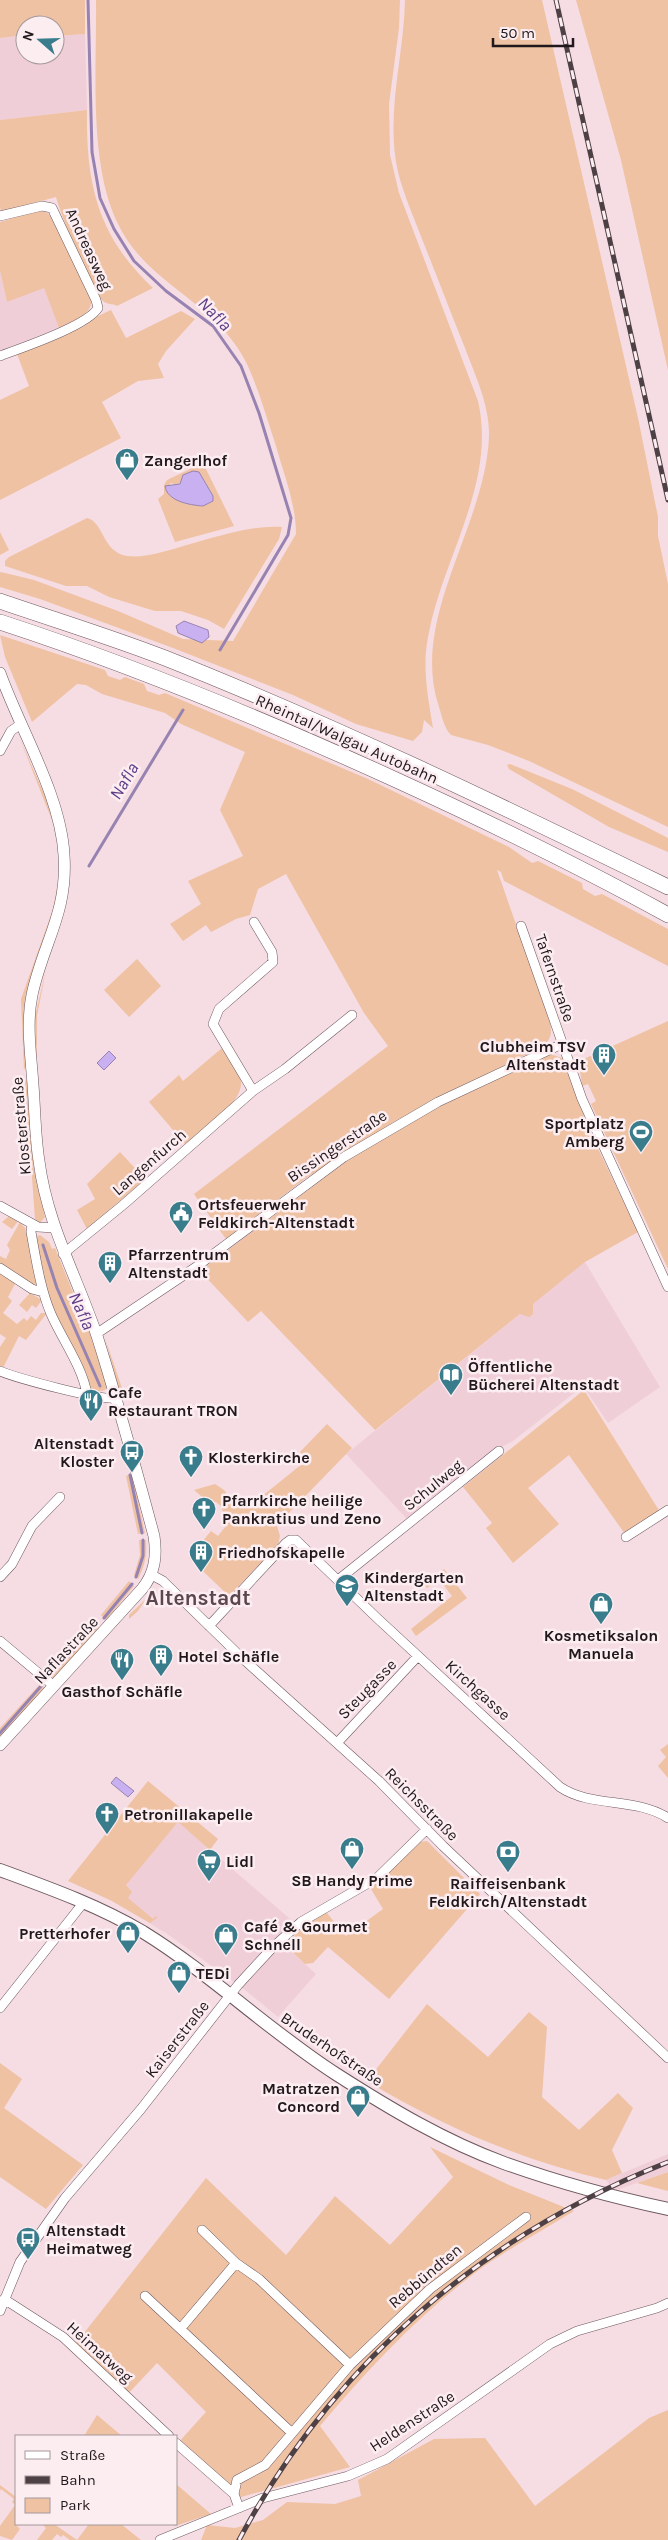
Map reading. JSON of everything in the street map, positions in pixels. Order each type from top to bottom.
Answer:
[{"type":"highway","name":"Rheintal/Walgau Autobahn","points":[[0,601],[162,657],[259,697],[375,748],[668,887]]},
{"type":"highway","name":"Rheintal/Walgau Autobahn","points":[[0,622],[88,651],[307,739],[468,814],[668,915]]},
{"type":"main road","name":"Klosterstraße","points":[[0,675],[56,812],[64,854],[64,880],[60,910],[35,984],[29,1020],[38,1160],[54,1228],[96,1334],[116,1398],[154,1536],[156,1555],[152,1574]]},
{"type":"main road","name":"Naflastraße","points":[[0,1745],[120,1615],[152,1574]]},
{"type":"main road","name":"Bruderhofstraße","points":[[0,1870],[84,1902],[144,1933],[230,1995],[312,2058],[431,2130],[503,2162],[608,2196],[668,2210]]},
{"type":"street","name":"Andreasweg","points":[[0,216],[42,206],[52,208],[98,304],[98,308],[93,314],[53,335],[0,356]]},
{"type":"street","points":[[0,751],[11,731],[21,724]]},
{"type":"street","points":[[253,1091],[213,1024],[219,1009],[273,962],[272,952],[254,922]]},
{"type":"street","name":"Tafernstraße","points":[[521,926],[582,1099],[668,1287]]},
{"type":"street","name":"Langenfurch","points":[[63,1254],[123,1205],[253,1091],[285,1069],[352,1014]]},
{"type":"street","name":"Bissingerstraße","points":[[96,1334],[196,1267],[344,1157],[438,1102],[562,1044]]},
{"type":"street","points":[[0,1206],[32,1224],[42,1228],[54,1228]]},
{"type":"street","points":[[32,1224],[31,1232],[43,1292],[60,1333],[83,1378],[87,1394]]},
{"type":"street","points":[[0,1268],[32,1289],[43,1292]]},
{"type":"street","points":[[0,1371],[87,1394],[116,1398]]},
{"type":"street","name":"Schulweg","points":[[338,1580],[500,1451]]},
{"type":"street","points":[[0,1577],[12,1564],[32,1526],[60,1498]]},
{"type":"street","points":[[626,1536],[668,1510]]},
{"type":"street","name":"Kirchgasse","points":[[209,1626],[286,1543],[293,1539],[566,1791],[644,1808],[668,1818]]},
{"type":"street","name":"Reichsstraße","points":[[152,1574],[163,1582],[337,1743],[668,2058]]},
{"type":"street","points":[[0,1641],[54,1686]]},
{"type":"street","name":"Steugasse","points":[[337,1743],[418,1656]]},
{"type":"street","name":"Kaiserstraße","points":[[0,2311],[20,2262],[60,2205],[141,2110],[230,1995],[273,1947],[301,1922],[377,1878],[427,1829]]},
{"type":"street","points":[[0,2008],[84,1902]]},
{"type":"street","name":"Rebbündten","points":[[234,2494],[237,2480],[265,2465],[350,2365],[430,2289],[526,2217]]},
{"type":"street","points":[[202,2230],[236,2264],[259,2279],[350,2365]]},
{"type":"street","points":[[180,2328],[236,2264]]},
{"type":"street","points":[[144,2296],[258,2403],[292,2432]]},
{"type":"street","name":"Heimatweg","points":[[4,2299],[63,2337],[168,2435]]},
{"type":"street","name":"Heldenstraße","points":[[160,2540],[278,2493],[348,2476],[388,2459],[550,2344],[577,2331],[657,2308],[668,2303]]},
{"type":"street","points":[[178,2445],[234,2494],[239,2508]]},
{"type":"shaded area","points":[[85,34],[87,110],[0,120],[0,38],[15,36],[15,65],[65,65],[65,35]]},
{"type":"shaded area","points":[[0,271],[7,302],[44,287],[59,328],[0,352]]},
{"type":"shaded area","points":[[193,471],[199,472],[213,496],[213,501],[203,506],[191,505],[174,499],[165,486],[180,484],[183,475]]},
{"type":"shaded area","points":[[184,621],[208,630],[209,637],[202,643],[178,633],[176,626]]},
{"type":"shaded area","points":[[109,1051],[116,1058],[104,1070],[97,1063]]},
{"type":"shaded area","points":[[585,1262],[660,1387],[608,1423],[583,1386],[513,1441],[498,1449],[407,1519],[346,1454]]},
{"type":"shaded area","points":[[116,1777],[134,1791],[128,1797],[111,1783]]},
{"type":"shaded area","points":[[178,1822],[297,1925],[280,1941],[316,1974],[278,2017],[245,1990],[166,1933],[112,1901]]},
{"type":"shaded area","points":[[668,2154],[668,2172],[614,2191],[606,2180]]},
{"type":"green space","points":[[0,0],[85,0],[85,34],[65,35],[65,15],[15,15],[15,36],[0,38]]},
{"type":"green space","points":[[96,0],[400,0],[399,28],[389,104],[390,155],[399,193],[478,401],[482,431],[480,461],[474,491],[444,578],[426,648],[428,694],[433,728],[424,720],[422,732],[413,741],[356,724],[293,695],[173,648],[40,599],[0,587],[0,572],[34,580],[118,611],[183,639],[233,641],[296,534],[292,501],[276,446],[259,394],[238,348],[218,324],[150,267],[138,254],[118,224],[108,200],[102,173],[96,115]]},
{"type":"green space","points":[[405,0],[542,0],[638,418],[658,517],[658,536],[668,584],[668,827],[529,761],[488,745],[451,735],[442,718],[432,673],[434,640],[441,606],[476,504],[485,470],[489,425],[477,380],[403,190],[398,172],[393,129]]},
{"type":"green space","points":[[576,0],[668,0],[668,370],[621,160]]},
{"type":"green space","points":[[87,110],[89,161],[99,207],[107,228],[119,249],[153,288],[117,306],[106,303],[97,294],[70,236],[56,197],[1,212],[0,207],[0,120]]},
{"type":"green space","points":[[36,211],[46,212],[52,217],[91,298],[91,304],[86,313],[59,328],[44,288],[7,302],[0,271],[0,222]]},
{"type":"green space","points":[[111,310],[126,338],[181,311],[195,319],[166,351],[158,364],[164,378],[138,381],[102,402],[121,438],[0,500],[0,400],[29,386],[17,354]]},
{"type":"green space","points":[[203,463],[234,526],[175,542],[158,499],[164,494],[164,485],[167,480]],"holes":[[[199,472],[213,501],[203,506],[172,498],[170,483],[177,485]]]},
{"type":"green space","points":[[87,518],[97,525],[113,549],[127,556],[161,553],[243,530],[282,527],[279,539],[224,629],[208,620],[181,611],[155,611],[109,597],[87,586],[66,586],[5,566],[5,561],[9,557]]},
{"type":"green space","points":[[0,532],[9,550],[0,555]]},
{"type":"green space","points":[[0,635],[105,670],[108,676],[120,680],[125,677],[144,684],[147,691],[159,695],[165,693],[368,779],[509,847],[532,863],[538,861],[582,883],[583,889],[595,896],[602,894],[668,929],[668,966],[504,881],[501,872],[497,870],[551,1027],[551,1035],[547,1042],[543,1046],[397,1120],[306,1178],[226,1239],[194,1194],[388,1046],[364,1013],[286,874],[258,889],[250,915],[236,919],[211,932],[206,925],[183,941],[170,924],[201,904],[188,881],[243,856],[220,810],[245,752],[181,724],[165,713],[102,694],[86,685],[77,684],[32,722],[5,657]]},
{"type":"green space","points":[[20,739],[45,796],[53,823]]},
{"type":"green space","points":[[510,764],[572,789],[668,838],[668,852],[609,827],[509,769],[507,765]]},
{"type":"green space","points":[[57,888],[57,903],[26,997],[24,1021],[26,1066],[24,1070],[21,999],[53,909]]},
{"type":"green space","points":[[137,959],[161,986],[129,1017],[104,990]]},
{"type":"green space","points":[[46,970],[37,1016],[37,1065],[35,1016]]},
{"type":"green space","name":"Sportplatz Amberg","points":[[668,1021],[668,1269],[591,1104],[596,1101],[588,1084],[582,1086],[580,1070],[575,1063]]},
{"type":"green space","points":[[222,1048],[238,1073],[241,1082],[240,1090],[235,1099],[220,1116],[185,1144],[149,1102],[179,1075],[183,1081]]},
{"type":"green space","points":[[550,1054],[562,1058],[591,1134],[638,1232],[585,1262],[533,1304],[533,1314],[529,1317],[520,1314],[375,1430],[261,1311],[248,1322],[200,1271],[348,1160],[440,1106]]},
{"type":"green space","points":[[25,1080],[27,1081],[34,1169],[45,1217],[39,1224],[35,1219]]},
{"type":"green space","points":[[120,1152],[145,1179],[87,1229],[77,1210],[95,1199],[87,1184]]},
{"type":"green space","points":[[9,1216],[19,1220],[12,1229],[2,1222]]},
{"type":"green space","points":[[20,1222],[25,1228],[38,1278],[37,1284],[34,1285],[0,1263],[0,1256],[6,1259],[10,1250],[7,1245]]},
{"type":"green space","points":[[40,1235],[49,1242],[52,1249],[55,1248],[91,1337],[107,1387],[105,1390],[98,1392],[90,1390],[61,1330],[46,1290],[35,1237]]},
{"type":"green space","points":[[0,1272],[16,1282],[8,1297],[12,1301],[3,1313],[17,1324],[24,1318],[27,1321],[31,1316],[36,1320],[41,1313],[47,1313],[26,1340],[19,1336],[3,1368],[0,1366],[0,1347],[6,1338],[0,1334]]},
{"type":"green space","points":[[30,1293],[42,1300],[36,1308],[32,1305],[27,1312],[19,1305]]},
{"type":"green space","points":[[105,1338],[123,1391],[123,1398],[121,1397]]},
{"type":"green space","points":[[584,1390],[660,1512],[625,1534],[569,1455],[528,1488],[559,1524],[513,1563],[486,1528],[492,1523],[463,1487]]},
{"type":"green space","points":[[327,1424],[352,1448],[277,1526],[280,1536],[278,1545],[229,1596],[189,1558],[211,1531],[218,1536],[230,1521],[223,1514],[222,1507],[216,1502],[208,1502],[194,1490],[215,1484],[224,1490],[234,1504],[266,1493],[307,1460],[300,1452]]},
{"type":"green space","points":[[132,1474],[145,1533],[138,1534],[126,1476]]},
{"type":"green space","points":[[139,1540],[146,1540],[146,1551],[144,1565],[138,1579],[134,1575],[140,1555]]},
{"type":"green space","points":[[444,1569],[467,1598],[416,1636],[411,1629],[452,1596],[439,1579],[427,1588],[424,1584]]},
{"type":"green space","points":[[129,1581],[134,1586],[106,1620],[101,1615]]},
{"type":"green space","points":[[146,1599],[138,1611],[129,1619],[129,1615]]},
{"type":"green space","points":[[95,1623],[100,1628],[54,1679],[49,1674]]},
{"type":"green space","points":[[40,1684],[45,1688],[0,1738],[0,1728]]},
{"type":"green space","points":[[668,1744],[668,1778],[658,1766],[666,1757],[660,1750]]},
{"type":"green space","points":[[148,1781],[218,1839],[210,1850],[178,1822],[126,1885],[132,1892],[128,1898],[153,1919],[156,1916],[158,1917],[150,1923],[112,1901],[68,1881]]},
{"type":"green space","points":[[427,1841],[480,1894],[389,1999],[328,1947],[313,1963],[305,1964],[285,1945],[299,1931],[326,1912],[346,1936],[383,1909],[371,1889],[420,1842]]},
{"type":"green space","points":[[427,2004],[488,2057],[529,2012],[547,2027],[542,2097],[579,2130],[618,2093],[633,2108],[612,2150],[622,2173],[606,2180],[574,2172],[513,2152],[424,2113],[367,2081]]},
{"type":"green space","points":[[0,2063],[22,2079],[4,2108],[83,2165],[46,2209],[0,2177]]},
{"type":"green space","points":[[430,2147],[509,2185],[574,2211],[489,2263],[442,2299],[370,2369],[320,2426],[350,2467],[241,2497],[223,2486],[178,2445],[206,2412],[157,2363],[126,2396],[73,2347],[206,2178],[286,2255],[335,2196],[390,2245],[453,2177]]},
{"type":"green space","points":[[668,2172],[668,2191],[637,2183]]},
{"type":"green space","points":[[668,2410],[668,2540],[201,2540],[207,2525],[235,2528],[263,2520],[287,2502],[335,2504],[361,2496],[358,2480],[434,2439],[485,2438],[535,2506],[649,2418]]},
{"type":"green space","points":[[97,2415],[121,2435],[85,2435]]},
{"type":"green space","points":[[0,2485],[15,2496],[15,2505],[12,2502],[14,2499],[1,2489],[0,2491]]},
{"type":"green space","points":[[178,2486],[211,2514],[178,2525]]},
{"type":"green space","points":[[15,2505],[15,2525],[20,2529],[12,2540],[0,2536],[0,2526]]},
{"type":"green space","points":[[43,2525],[55,2525],[77,2540],[70,2540],[63,2535],[61,2537],[57,2534],[52,2540],[37,2540],[46,2528]]},
{"type":"green space","points":[[88,2525],[122,2525],[141,2540],[77,2540]]},
{"type":"waterway","name":"Nafla","points":[[88,0],[92,152],[100,198],[114,229],[134,261],[166,291],[213,326],[241,366],[259,413],[291,518],[288,535],[220,650]]},
{"type":"waterway","name":"Nafla","points":[[89,866],[183,710]]},
{"type":"waterway","name":"Nafla","points":[[43,1245],[57,1288],[100,1386]]},
{"type":"waterway","name":"Nafla","points":[[130,1475],[142,1533]]},
{"type":"waterway","name":"Nafla","points":[[136,1577],[143,1556],[143,1540]]},
{"type":"waterway","name":"Nafla","points":[[104,1618],[132,1584]]},
{"type":"waterway","name":"Nafla","points":[[50,1676],[98,1624]]},
{"type":"waterway","name":"Nafla","points":[[0,1733],[42,1685]]},
{"type":"railway","points":[[556,0],[668,500]]},
{"type":"railway","points":[[239,2540],[277,2476],[320,2417],[367,2362],[419,2312],[476,2267],[536,2227],[600,2192],[668,2162]]},
{"type":"place","name":"Zangerlhof","points":[[127,481]]},
{"type":"place","name":"Clubheim TSV Altenstadt","points":[[604,1076]]},
{"type":"place","name":"Sportplatz Amberg","points":[[641,1153]]},
{"type":"place","name":"Ortsfeuerwehr Feldkirch-Altenstadt","points":[[181,1234]]},
{"type":"place","name":"Pfarrzentrum Altenstadt","points":[[110,1284]]},
{"type":"place","name":"Öffentliche Bücherei Altenstadt","points":[[451,1396]]},
{"type":"place","name":"Cafe Restaurant TRON","points":[[91,1422]]},
{"type":"place","name":"Altenstadt Kloster","points":[[132,1473]]},
{"type":"place","name":"Klosterkirche","points":[[191,1478]]},
{"type":"place","name":"Pfarrkirche heilige Pankratius und Zeno","points":[[204,1530]]},
{"type":"place","name":"Friedhofskapelle","points":[[201,1573]]},
{"type":"place","name":"Kindergarten Altenstadt","points":[[347,1607]]},
{"type":"place","name":"Kosmetiksalon Manuela","points":[[601,1625]]},
{"type":"place","name":"Hotel Schäfle","points":[[161,1677]]},
{"type":"place","name":"Gasthof Schäfle","points":[[122,1681]]},
{"type":"place","name":"Petronillakapelle","points":[[107,1835]]},
{"type":"place","name":"SB Handy Prime","points":[[352,1870]]},
{"type":"place","name":"Raiffeisenbank Feldkirch/Altenstadt","points":[[508,1873]]},
{"type":"place","name":"Lidl","points":[[209,1882]]},
{"type":"place","name":"Pretterhofer","points":[[128,1954]]},
{"type":"place","name":"Café & Gourmet Schnell","points":[[226,1956]]},
{"type":"place","name":"TEDi","points":[[179,1994]]},
{"type":"place","name":"Matratzen Concord","points":[[358,2118]]},
{"type":"place","name":"Altenstadt Heimatweg","points":[[28,2260]]},
{"type":"district","name":"Altenstadt","points":[[198,1598]]}]
